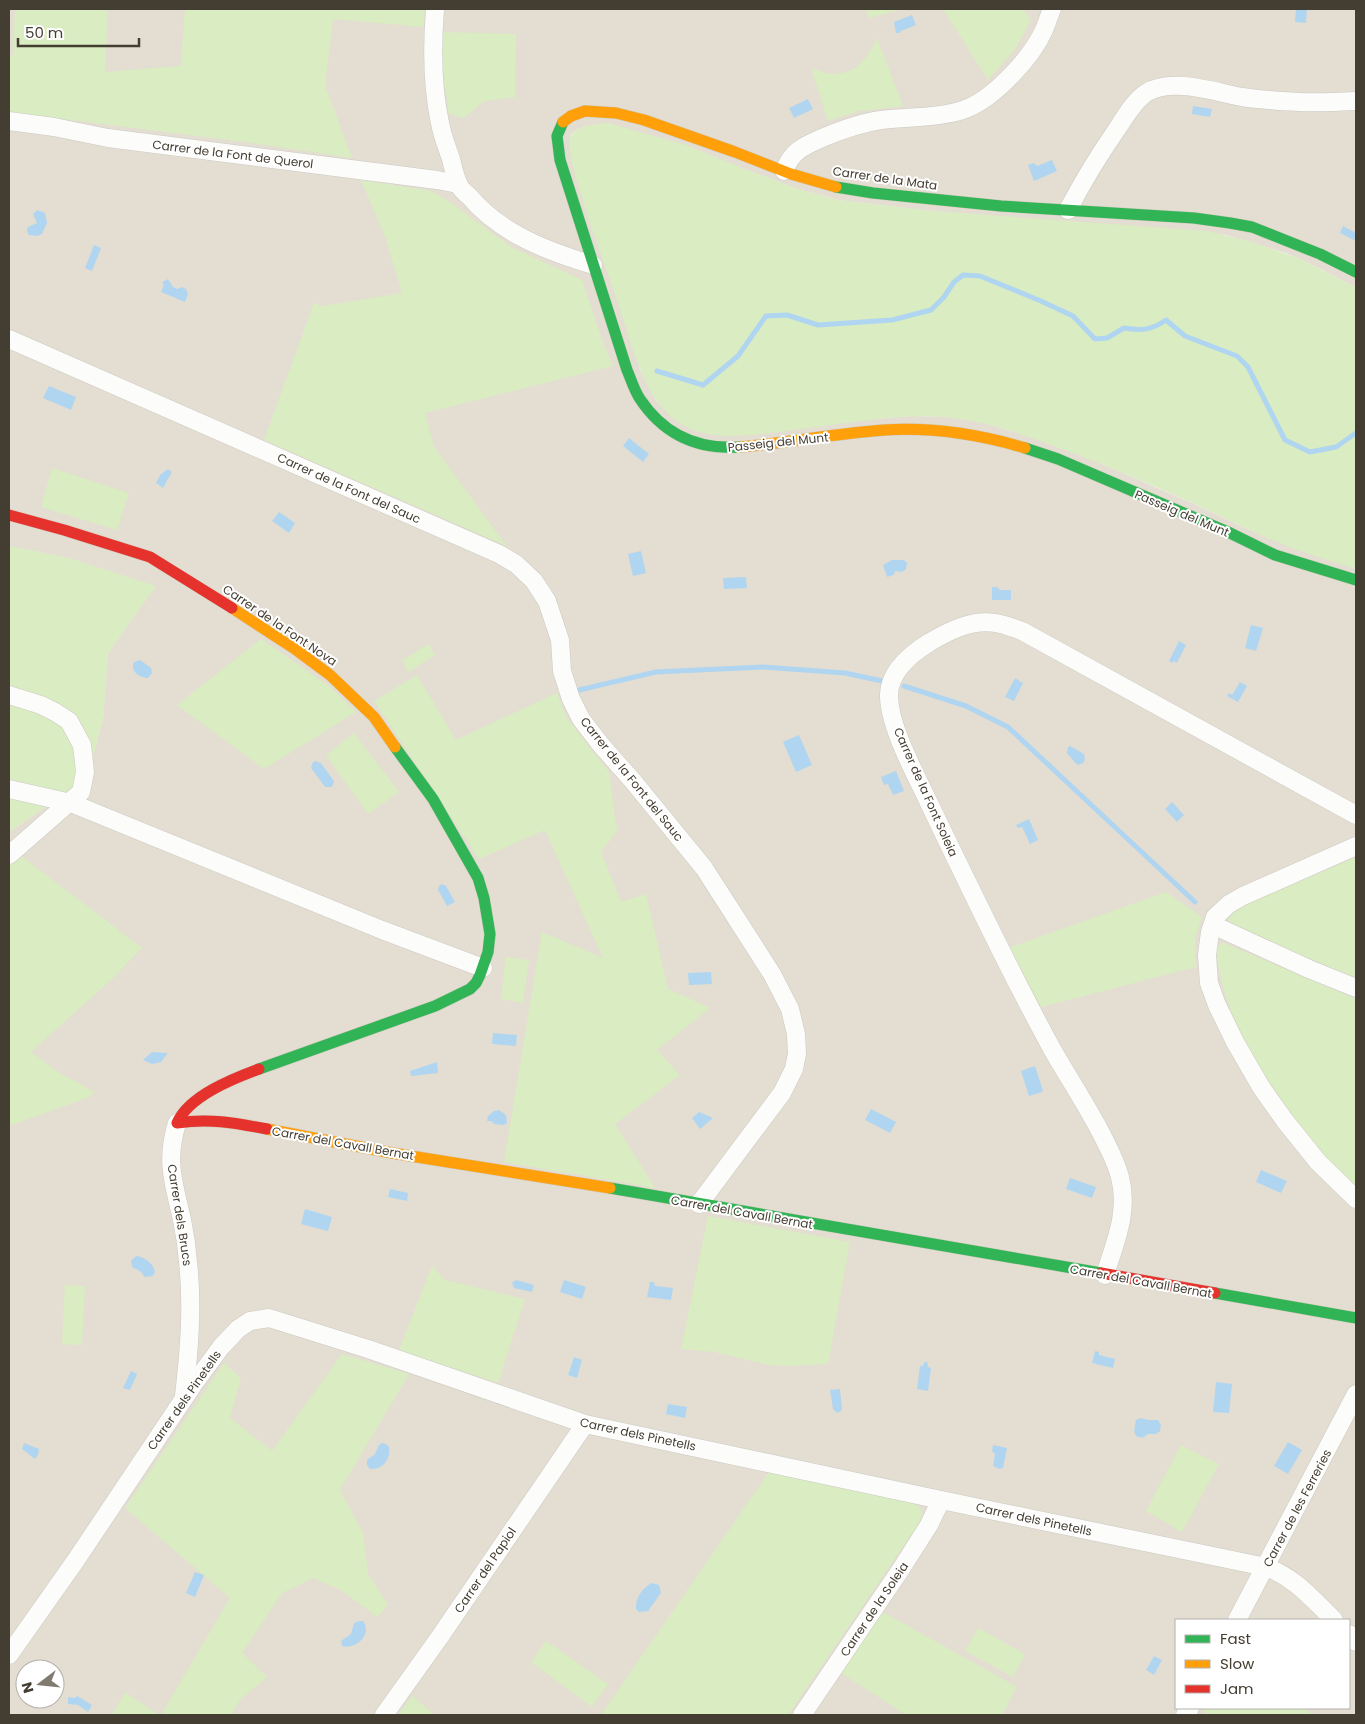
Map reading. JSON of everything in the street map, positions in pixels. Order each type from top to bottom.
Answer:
[{"type":"street","points":[[436,9],[433,33],[437,102],[444,138],[458,184],[475,204],[511,231],[533,244],[556,254],[593,265]]},
{"type":"street","points":[[784,171],[789,158],[799,148],[839,130],[880,120],[949,112],[967,108],[980,101],[1009,78],[1024,62],[1044,31],[1052,9]]},
{"type":"street","points":[[1068,210],[1086,176],[1126,116],[1141,98],[1155,89],[1168,86],[1184,86],[1271,100],[1299,102],[1356,101]]},
{"type":"street","name":"Carrer de la Mata","points":[[593,265],[560,160],[557,136],[563,122],[570,116],[585,111],[616,113],[644,120],[784,171],[836,187],[873,193],[1001,206],[1194,218],[1252,227],[1320,254],[1356,272]]},
{"type":"street","name":"Carrer de la Font de Querol","points":[[9,121],[118,139],[458,184]]},
{"type":"street","name":"Passeig del Munt","points":[[593,265],[627,370],[639,398],[658,421],[678,437],[700,445],[726,448],[762,446],[885,430],[935,430],[978,435],[1058,459],[1228,532],[1275,555],[1356,580]]},
{"type":"street","name":"Carrer de la Font del Sauc","points":[[9,339],[498,554],[516,564],[534,581],[547,601],[560,640],[562,671],[571,699],[581,719],[704,868],[772,974],[790,1009],[796,1034],[797,1054],[794,1069],[782,1093],[699,1204]]},
{"type":"street","name":"Carrer de la Font Nova","points":[[9,515],[150,557],[200,587],[330,675],[374,717],[412,769],[433,799],[478,878],[488,917],[490,934],[484,968]]},
{"type":"street","name":"Carrer de la Font Soleia","points":[[1105,1275],[1123,1218],[1124,1200],[1121,1178],[1114,1157],[1053,1050],[996,942],[912,768],[892,716],[889,694],[893,677],[904,662],[922,647],[957,628],[973,623],[993,622],[1022,631],[1356,815]]},
{"type":"street","points":[[9,695],[41,705],[69,721],[82,745],[85,772],[82,792],[9,855]]},
{"type":"street","points":[[9,789],[71,802],[382,930],[484,968],[476,983],[470,989],[435,1006],[230,1080],[191,1104],[181,1114],[177,1123]]},
{"type":"street","points":[[1356,846],[1229,904],[1215,917],[1207,954],[1209,983],[1235,1042],[1261,1087],[1318,1162],[1356,1199]]},
{"type":"street","points":[[1212,925],[1356,988]]},
{"type":"street","name":"Carrer del Cavall Bernat","points":[[177,1123],[198,1120],[222,1121],[392,1153],[699,1204],[1356,1318]]},
{"type":"street","name":"Carrer dels Brucs","points":[[177,1123],[170,1154],[171,1172],[182,1221],[191,1300],[184,1399]]},
{"type":"street","name":"Carrer dels Pinetells","points":[[9,1655],[221,1348],[238,1328],[250,1321],[269,1318],[368,1349],[585,1424],[1266,1567],[1281,1572],[1308,1594],[1333,1619]]},
{"type":"street","name":"Carrer de les Ferreries","points":[[1238,1619],[1356,1394]]},
{"type":"street","name":"Carrer del Papiol","points":[[384,1715],[585,1424]]},
{"type":"street","name":"Carrer de la Soleia","points":[[802,1715],[902,1569],[929,1525],[941,1500]]},
{"type":"shaded area","points":[[9,9],[1356,9],[1356,288],[1286,253],[1226,235],[932,211],[839,200],[798,189],[747,170],[579,128],[570,135],[640,370],[657,402],[695,430],[709,434],[910,416],[949,417],[980,422],[1035,438],[1088,458],[1245,528],[1356,569],[1356,1715],[9,1715],[9,832],[87,778],[103,719],[108,653],[155,587],[69,558],[9,546]]},
{"type":"green space","points":[[15,9],[108,9],[105,72],[181,66],[185,9],[425,9],[423,27],[333,19],[325,85],[352,158],[252,143],[9,112],[9,55],[13,55]]},
{"type":"green space","points":[[866,9],[902,9],[869,18]]},
{"type":"green space","points":[[943,9],[1023,9],[1031,20],[1016,48],[988,80]]},
{"type":"green space","points":[[443,32],[516,34],[515,97],[484,101],[464,118],[449,114],[442,66]]},
{"type":"green space","points":[[877,38],[903,106],[859,111],[828,121],[811,68],[834,74],[852,70],[866,57]]},
{"type":"green space","points":[[608,123],[686,145],[798,189],[838,200],[932,211],[1206,231],[1252,242],[1300,259],[1356,288],[1356,569],[1281,543],[1097,462],[1023,435],[967,420],[934,416],[898,417],[744,436],[712,434],[697,431],[683,425],[664,410],[650,390],[640,368],[591,224],[570,153],[569,144],[575,131],[582,127]]},
{"type":"green space","points":[[361,180],[431,191],[447,200],[511,247],[582,280],[602,340],[613,366],[425,413],[434,447],[509,549],[502,544],[264,440],[314,303],[323,306],[402,293],[386,239]]},
{"type":"green space","points":[[52,468],[129,493],[117,530],[41,507]]},
{"type":"green space","points":[[9,546],[69,558],[156,586],[108,653],[103,719],[87,778],[9,832]]},
{"type":"green space","points":[[261,639],[329,686],[356,712],[264,769],[177,705]]},
{"type":"green space","points":[[429,644],[435,655],[408,672],[402,660]]},
{"type":"green space","points":[[417,675],[456,740],[557,693],[566,717],[609,772],[617,831],[601,852],[621,902],[646,894],[668,989],[710,1008],[657,1050],[680,1075],[615,1124],[655,1188],[504,1162],[542,932],[603,958],[545,830],[479,859],[374,701]]},
{"type":"green space","points":[[354,733],[399,792],[368,814],[326,755]]},
{"type":"green space","points":[[20,855],[142,948],[111,980],[31,1052],[61,1074],[93,1091],[92,1096],[9,1126],[9,865]]},
{"type":"green space","points":[[1356,857],[1356,978],[1232,926],[1229,923],[1228,917],[1232,911]]},
{"type":"green space","points":[[1166,892],[1202,917],[1195,938],[1196,967],[1041,1007],[1008,948]]},
{"type":"green space","points":[[1220,943],[1224,943],[1356,999],[1356,1191],[1293,1117],[1256,1062],[1240,1033],[1228,1003],[1220,973],[1217,950]]},
{"type":"green space","points":[[506,957],[529,960],[523,1003],[501,999]]},
{"type":"green space","points":[[708,1216],[850,1242],[828,1364],[769,1365],[714,1352],[681,1349]]},
{"type":"green space","points":[[432,1266],[445,1280],[525,1299],[498,1383],[399,1350]]},
{"type":"green space","points":[[65,1285],[85,1286],[82,1345],[62,1344]]},
{"type":"green space","points":[[342,1354],[409,1374],[340,1490],[363,1533],[368,1574],[388,1605],[377,1617],[341,1590],[313,1578],[282,1593],[242,1653],[267,1677],[240,1700],[231,1715],[161,1715],[230,1598],[125,1508],[224,1363],[241,1378],[230,1418],[272,1451]]},
{"type":"green space","points":[[1181,1445],[1219,1464],[1182,1532],[1146,1511]]},
{"type":"green space","points":[[769,1472],[917,1503],[922,1512],[920,1522],[788,1715],[601,1715]]},
{"type":"green space","points":[[883,1612],[1017,1687],[1002,1715],[906,1715],[841,1673]]},
{"type":"green space","points":[[978,1628],[1025,1654],[1013,1677],[965,1651]]},
{"type":"green space","points":[[546,1641],[608,1684],[592,1707],[531,1662]]},
{"type":"green space","points":[[125,1692],[159,1715],[112,1715]]},
{"type":"green space","points":[[412,1696],[435,1715],[398,1715]]},
{"type":"green space","points":[[1201,1709],[1306,1709],[1313,1715],[1208,1715]]},
{"type":"water","points":[[1296,9],[1307,9],[1306,23],[1295,22]]},
{"type":"water","points":[[912,15],[916,25],[896,33],[894,22]]},
{"type":"water","points":[[808,99],[813,109],[794,118],[789,108]]},
{"type":"water","points":[[1193,106],[1212,109],[1210,117],[1192,114]]},
{"type":"water","points":[[1052,160],[1057,171],[1034,181],[1028,165],[1034,163],[1037,166]]},
{"type":"water","points":[[37,210],[45,213],[47,223],[42,234],[37,236],[29,235],[28,227],[37,223],[33,214]]},
{"type":"water","points":[[1343,226],[1356,233],[1356,241],[1340,233]]},
{"type":"water","points":[[94,245],[101,248],[92,271],[85,268]]},
{"type":"water","points":[[168,279],[173,287],[186,289],[188,294],[185,302],[161,292],[164,285],[162,282]]},
{"type":"water","points":[[49,386],[76,397],[71,410],[43,398]]},
{"type":"water","points":[[629,438],[649,454],[643,462],[623,446]]},
{"type":"water","points":[[168,469],[172,472],[163,488],[156,483],[160,475]]},
{"type":"water","points":[[279,512],[295,523],[289,533],[272,521]]},
{"type":"water","points":[[641,551],[646,573],[633,576],[628,554]]},
{"type":"water","points":[[892,560],[904,560],[907,563],[906,569],[902,572],[895,571],[894,575],[887,577],[883,565]]},
{"type":"water","points":[[746,577],[747,588],[724,589],[723,578]]},
{"type":"water","points":[[992,587],[997,587],[1000,590],[1011,590],[1011,600],[992,600]]},
{"type":"water","points":[[1251,625],[1263,628],[1256,651],[1245,648]]},
{"type":"water","points":[[1179,641],[1186,645],[1177,663],[1174,661],[1172,663],[1169,661]]},
{"type":"water","points":[[140,660],[151,668],[152,673],[148,678],[134,671],[134,662]]},
{"type":"water","points":[[1015,678],[1023,683],[1014,701],[1005,697]]},
{"type":"water","points":[[1240,682],[1247,686],[1238,702],[1227,696],[1229,693],[1232,695]]},
{"type":"water","points":[[799,735],[812,765],[796,772],[783,742]]},
{"type":"water","points":[[1070,746],[1084,754],[1085,760],[1083,763],[1078,765],[1067,754],[1068,747]]},
{"type":"water","points":[[313,762],[320,762],[334,781],[332,787],[325,787],[311,768]]},
{"type":"water","points":[[896,771],[904,791],[893,795],[888,784],[884,785],[881,777]]},
{"type":"water","points":[[1172,802],[1184,815],[1177,822],[1165,809]]},
{"type":"water","points":[[1029,819],[1038,840],[1030,844],[1022,827],[1018,828],[1016,825]]},
{"type":"water","points":[[442,884],[446,886],[455,902],[447,906],[438,890]]},
{"type":"water","points":[[711,972],[712,984],[689,985],[688,973]]},
{"type":"water","points":[[493,1033],[517,1035],[516,1046],[492,1044]]},
{"type":"water","points":[[152,1052],[168,1053],[161,1062],[152,1064],[143,1060]]},
{"type":"water","points":[[437,1062],[438,1073],[411,1076],[410,1071]]},
{"type":"water","points":[[1035,1066],[1043,1091],[1029,1096],[1021,1071]]},
{"type":"water","points":[[871,1109],[896,1122],[890,1133],[865,1120]]},
{"type":"water","points":[[499,1110],[506,1115],[507,1123],[504,1125],[494,1124],[491,1121],[487,1121],[488,1116],[494,1111]]},
{"type":"water","points":[[699,1112],[713,1118],[700,1129],[692,1118]]},
{"type":"water","points":[[1261,1170],[1287,1181],[1281,1193],[1256,1182]]},
{"type":"water","points":[[1070,1178],[1096,1187],[1092,1198],[1066,1189]]},
{"type":"water","points":[[390,1189],[408,1193],[407,1201],[388,1197]]},
{"type":"water","points":[[305,1209],[332,1217],[328,1231],[301,1224]]},
{"type":"water","points":[[136,1256],[150,1263],[155,1272],[153,1276],[145,1277],[140,1271],[132,1267],[131,1261]]},
{"type":"water","points":[[516,1280],[534,1285],[532,1292],[514,1288],[512,1283]]},
{"type":"water","points":[[564,1280],[586,1287],[582,1299],[560,1292]]},
{"type":"water","points":[[650,1282],[654,1282],[655,1286],[673,1288],[671,1300],[647,1297]]},
{"type":"water","points":[[1095,1351],[1099,1352],[1099,1355],[1115,1359],[1113,1368],[1092,1363]]},
{"type":"water","points":[[574,1357],[582,1360],[577,1378],[568,1375]]},
{"type":"water","points":[[927,1361],[928,1367],[931,1368],[928,1391],[917,1389],[920,1366],[923,1366]]},
{"type":"water","points":[[131,1371],[137,1374],[130,1390],[123,1388]]},
{"type":"water","points":[[1216,1382],[1232,1384],[1229,1413],[1213,1412]]},
{"type":"water","points":[[840,1389],[842,1408],[837,1413],[833,1409],[830,1390]]},
{"type":"water","points":[[668,1404],[687,1407],[685,1418],[666,1414]]},
{"type":"water","points":[[1141,1418],[1158,1420],[1161,1425],[1160,1431],[1156,1434],[1148,1434],[1142,1438],[1136,1436],[1134,1430],[1136,1420]]},
{"type":"water","points":[[1288,1442],[1302,1450],[1288,1474],[1274,1466]]},
{"type":"water","points":[[24,1443],[39,1449],[35,1459],[22,1449]]},
{"type":"water","points":[[382,1443],[389,1447],[389,1456],[382,1466],[370,1469],[367,1465],[367,1460],[375,1454]]},
{"type":"water","points":[[993,1445],[1007,1448],[1003,1468],[999,1469],[993,1466],[995,1454],[992,1451]]},
{"type":"water","points":[[195,1572],[204,1575],[195,1597],[186,1593]]},
{"type":"water","points":[[652,1583],[659,1585],[661,1593],[648,1611],[639,1612],[636,1609],[638,1597]]},
{"type":"water","points":[[363,1621],[366,1626],[362,1640],[353,1646],[342,1646],[341,1641],[351,1634],[354,1623]]},
{"type":"water","points":[[1154,1656],[1162,1660],[1154,1675],[1146,1670]]},
{"type":"water","points":[[77,1696],[92,1705],[88,1712],[78,1705],[68,1704],[68,1697],[75,1698]]},
{"type":"waterway","points":[[657,371],[703,385],[738,356],[766,316],[787,315],[818,325],[892,320],[931,310],[944,297],[954,282],[963,275],[980,276],[1073,316],[1095,339],[1107,338],[1124,328],[1151,328],[1166,320],[1185,336],[1237,356],[1248,367],[1285,440],[1310,452],[1336,447],[1356,433]]},
{"type":"waterway","points":[[579,690],[656,672],[763,667],[845,673],[882,681]]},
{"type":"waterway","points":[[904,686],[966,706],[1008,727],[1195,902]]},
{"type":"traffic: fast","points":[[563,122],[557,136],[560,160],[627,370],[638,396],[649,412],[671,431],[683,438],[710,446],[740,447]]},
{"type":"traffic: fast","points":[[836,187],[873,193],[1001,206],[1194,218],[1230,223],[1252,227],[1320,254],[1356,272]]},
{"type":"traffic: fast","points":[[1025,448],[1058,459],[1228,532],[1275,555],[1356,580]]},
{"type":"traffic: fast","points":[[259,1069],[435,1006],[470,989],[480,975],[488,952],[490,934],[484,898],[478,878],[433,799],[395,747]]},
{"type":"traffic: fast","points":[[610,1188],[1101,1273]]},
{"type":"traffic: fast","points":[[1215,1293],[1356,1318]]},
{"type":"traffic: slow","points":[[563,122],[571,116],[585,111],[616,113],[644,120],[791,174],[836,187]]},
{"type":"traffic: slow","points":[[740,447],[849,433],[903,429],[956,433],[1025,448]]},
{"type":"traffic: slow","points":[[232,608],[295,649],[330,675],[374,717],[395,747]]},
{"type":"traffic: slow","points":[[267,1129],[392,1153],[610,1188]]},
{"type":"traffic: jam","points":[[9,515],[150,557],[232,608]]},
{"type":"traffic: jam","points":[[259,1069],[224,1083],[201,1097],[183,1113],[177,1123],[212,1121],[267,1129]]},
{"type":"traffic: jam","points":[[1101,1273],[1215,1293]]}]
